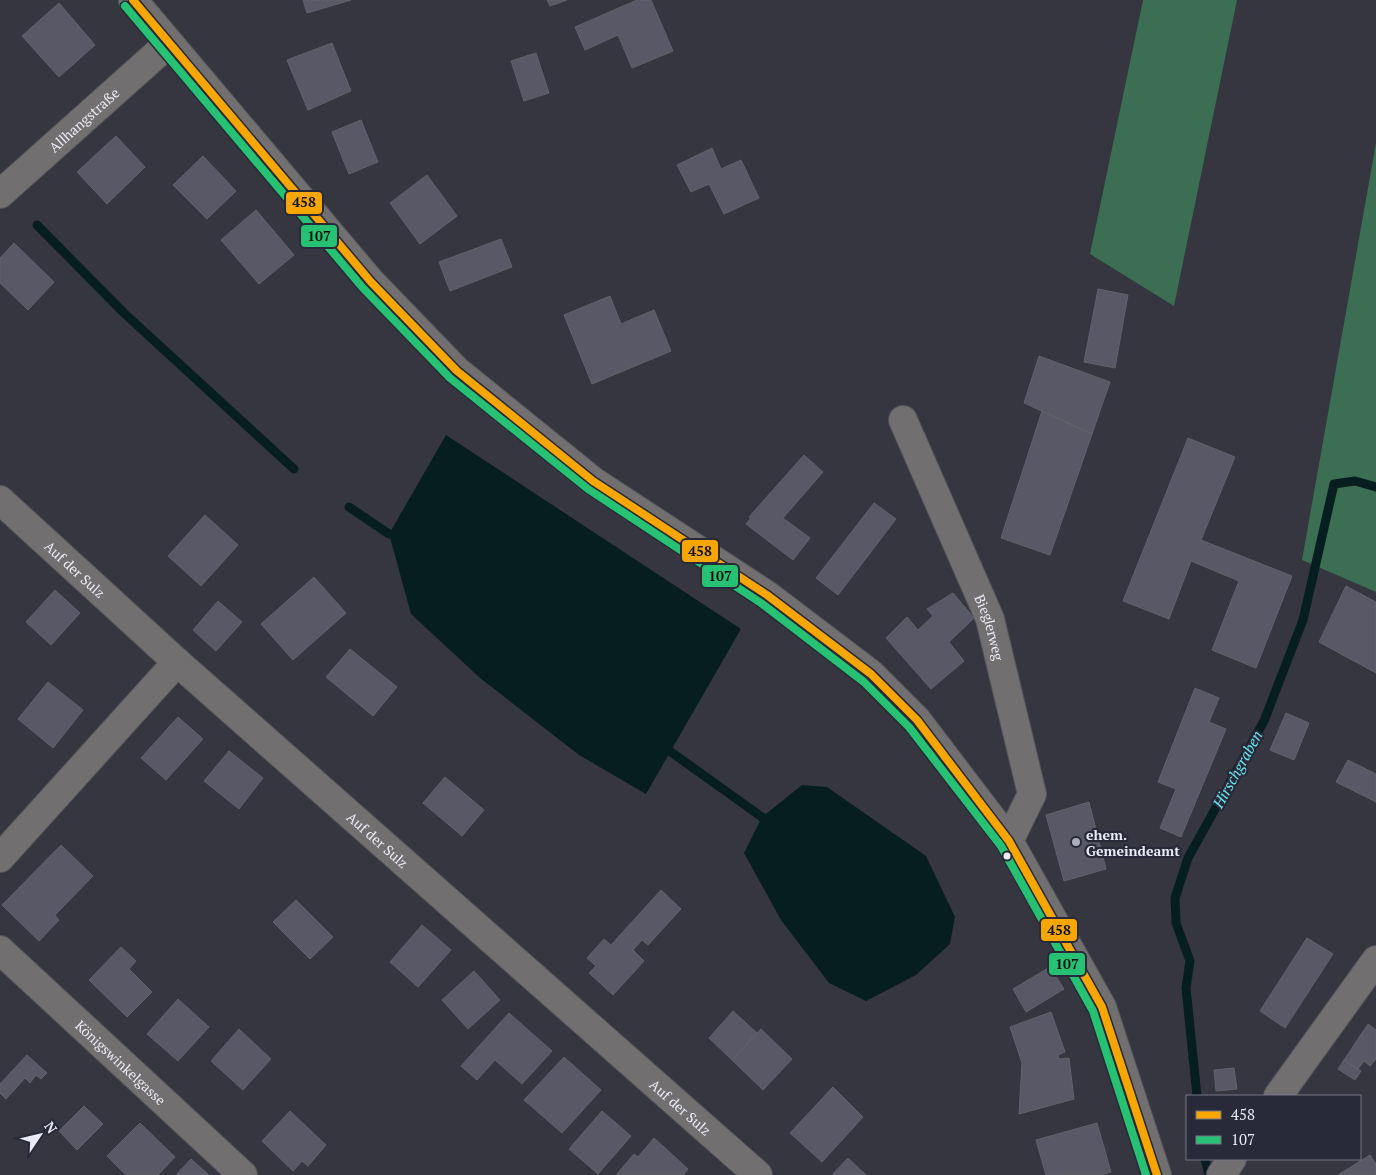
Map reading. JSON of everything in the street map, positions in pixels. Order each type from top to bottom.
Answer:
[{"type":"street","points":[[133,0],[168,44],[371,282],[456,370],[593,481],[767,595],[871,674],[918,720],[1009,842],[1102,1007],[1157,1175]]},
{"type":"street","name":"Allhangstraße","points":[[0,194],[168,44]]},
{"type":"street","name":"Bieglerweg","points":[[903,420],[990,619],[1032,794],[1009,842]]},
{"type":"street","name":"Auf der Sulz","points":[[0,500],[177,662],[758,1175]]},
{"type":"street","points":[[0,858],[177,662]]},
{"type":"street","name":"Königswinkelgasse","points":[[0,950],[243,1175]]},
{"type":"street","points":[[1279,1095],[1376,960]]},
{"type":"street","points":[[1220,1175],[1231,1160]]},
{"type":"green space","points":[[1143,0],[1237,0],[1174,306],[1090,254]]},
{"type":"green space","points":[[1376,143],[1376,592],[1302,560]]},
{"type":"shaded area","points":[[446,435],[741,629],[646,794],[579,755],[480,678],[411,614],[389,534]]},
{"type":"shaded area","points":[[802,785],[827,787],[926,856],[955,917],[950,944],[916,975],[866,1001],[829,983],[781,920],[744,853],[762,817]]},
{"type":"building","points":[[303,0],[351,0],[307,13]]},
{"type":"building","points":[[547,0],[567,0],[550,6]]},
{"type":"building","points":[[637,0],[651,0],[673,51],[632,68],[618,35],[585,50],[575,27]]},
{"type":"building","points":[[59,3],[95,45],[59,77],[22,36]]},
{"type":"building","points":[[332,43],[351,91],[308,110],[287,60]]},
{"type":"building","points":[[536,53],[549,93],[524,101],[511,61]]},
{"type":"building","points":[[361,120],[378,162],[349,174],[332,132]]},
{"type":"building","points":[[116,136],[145,167],[107,204],[77,172]]},
{"type":"building","points":[[712,148],[721,169],[741,160],[759,198],[724,214],[709,184],[691,192],[677,165]]},
{"type":"building","points":[[203,156],[236,191],[207,219],[173,185]]},
{"type":"building","points":[[427,175],[457,216],[420,244],[390,203]]},
{"type":"building","points":[[256,210],[294,255],[259,284],[221,240]]},
{"type":"building","points":[[501,239],[512,267],[450,291],[439,262]]},
{"type":"building","points":[[14,243],[54,282],[28,310],[0,283],[0,258]]},
{"type":"building","points":[[1098,289],[1128,295],[1115,368],[1084,362]]},
{"type":"building","points":[[610,296],[621,324],[654,310],[671,351],[592,384],[564,315]]},
{"type":"building","points":[[1039,356],[1110,382],[1092,434],[1024,403]]},
{"type":"building","points":[[1042,411],[1092,434],[1050,555],[1001,538]]},
{"type":"building","points":[[1188,438],[1235,457],[1201,540],[1292,576],[1256,668],[1212,650],[1239,581],[1191,561],[1169,619],[1123,601]]},
{"type":"building","points":[[804,455],[823,472],[783,518],[810,538],[793,560],[746,524],[751,518],[749,517]]},
{"type":"building","points":[[874,503],[896,519],[838,595],[816,578]]},
{"type":"building","points":[[205,515],[238,545],[201,586],[168,556]]},
{"type":"building","points":[[314,577],[346,613],[293,660],[261,624]]},
{"type":"building","points":[[1346,586],[1376,602],[1376,673],[1319,642]]},
{"type":"building","points":[[55,590],[80,613],[51,645],[26,622]]},
{"type":"building","points":[[953,593],[974,618],[949,642],[964,661],[931,689],[886,638],[907,617],[918,630],[933,616],[927,609]]},
{"type":"building","points":[[218,601],[242,622],[216,651],[193,630]]},
{"type":"building","points":[[350,649],[397,687],[373,716],[326,677]]},
{"type":"building","points":[[48,682],[83,710],[53,748],[18,719]]},
{"type":"building","points":[[1195,688],[1219,698],[1209,722],[1226,729],[1181,837],[1160,828],[1176,789],[1158,782]]},
{"type":"building","points":[[1286,713],[1309,723],[1294,760],[1270,750]]},
{"type":"building","points":[[178,717],[203,739],[166,780],[141,758]]},
{"type":"building","points":[[229,751],[263,778],[239,809],[204,781]]},
{"type":"building","points":[[1348,760],[1376,774],[1376,802],[1336,782]]},
{"type":"building","points":[[445,777],[484,810],[462,836],[423,803]]},
{"type":"building","name":"ehem. Gemeindeamt","points":[[1089,802],[1106,869],[1064,881],[1046,815]]},
{"type":"building","points":[[61,845],[93,876],[55,915],[59,920],[39,941],[2,905]]},
{"type":"building","points":[[661,890],[681,909],[648,945],[642,940],[633,950],[644,961],[613,995],[589,973],[596,966],[587,958],[604,939],[611,945]]},
{"type":"building","points":[[296,900],[333,937],[310,959],[273,922]]},
{"type":"building","points":[[422,925],[451,950],[418,987],[390,962]]},
{"type":"building","points":[[1307,938],[1333,954],[1285,1028],[1260,1011]]},
{"type":"building","points":[[121,947],[136,961],[129,969],[152,992],[127,1017],[89,980]]},
{"type":"building","points":[[1050,967],[1064,989],[1026,1012],[1013,989]]},
{"type":"building","points":[[474,971],[500,1000],[468,1029],[442,1000]]},
{"type":"building","points":[[178,999],[209,1027],[178,1061],[147,1034]]},
{"type":"building","points":[[733,1011],[757,1033],[732,1060],[709,1038]]},
{"type":"building","points":[[1051,1012],[1065,1052],[1058,1055],[1059,1059],[1069,1058],[1074,1099],[1019,1114],[1022,1063],[1010,1027]]},
{"type":"building","points":[[509,1013],[552,1051],[522,1084],[495,1060],[477,1080],[461,1066]]},
{"type":"building","points":[[1368,1024],[1376,1030],[1376,1059],[1370,1066],[1364,1061],[1358,1069],[1344,1060]]},
{"type":"building","points":[[239,1029],[271,1059],[243,1090],[211,1061]]},
{"type":"building","points":[[761,1029],[792,1059],[763,1090],[732,1060]]},
{"type":"building","points":[[27,1055],[47,1073],[41,1079],[36,1075],[30,1083],[25,1078],[6,1099],[0,1093],[0,1084]]},
{"type":"building","points":[[564,1057],[601,1090],[562,1133],[524,1100]]},
{"type":"building","points":[[1344,1060],[1361,1071],[1355,1080],[1338,1069]]},
{"type":"building","points":[[1234,1068],[1237,1089],[1216,1091],[1214,1070]]},
{"type":"building","points":[[833,1087],[863,1117],[822,1162],[790,1133]]},
{"type":"building","points":[[84,1106],[103,1124],[77,1150],[59,1131]]},
{"type":"building","points":[[290,1111],[326,1145],[308,1166],[302,1161],[293,1171],[262,1141]]},
{"type":"building","points":[[602,1111],[631,1136],[598,1174],[569,1149]]},
{"type":"building","points":[[140,1123],[175,1157],[158,1175],[126,1175],[107,1156]]},
{"type":"building","points":[[1097,1123],[1111,1172],[1102,1175],[1046,1175],[1036,1140]]},
{"type":"building","points":[[654,1138],[688,1169],[683,1175],[616,1175],[634,1154],[638,1157]]},
{"type":"building","points":[[1370,1155],[1376,1164],[1376,1175],[1338,1175]]},
{"type":"building","points":[[848,1158],[866,1175],[832,1175]]},
{"type":"building","points":[[191,1159],[209,1175],[176,1175]]},
{"type":"waterway","points":[[37,225],[124,313],[294,469]]},
{"type":"waterway","name":"Hirschgraben","points":[[1197,1095],[1186,988],[1190,961],[1176,923],[1175,898],[1188,858],[1264,721],[1303,620],[1334,484],[1355,481],[1376,487]]},
{"type":"waterway","points":[[349,507],[389,534]]},
{"type":"waterway","points":[[671,752],[762,817]]},
{"type":"waterway","name":"Hirschgraben","points":[[1205,1160],[1209,1175]]},
{"type":"transit line","name":"458","points":[[133,0],[371,282],[457,371],[593,481],[767,595],[871,674],[917,720],[1009,841],[1102,1007],[1157,1175]]},
{"type":"transit line","name":"107","points":[[125,6],[363,288],[450,378],[588,489],[761,603],[864,682],[909,727],[1001,846],[1093,1011],[1146,1175]]},
{"type":"place","name":"ehem. Gemeindeamt","points":[[1076,842]]}]
